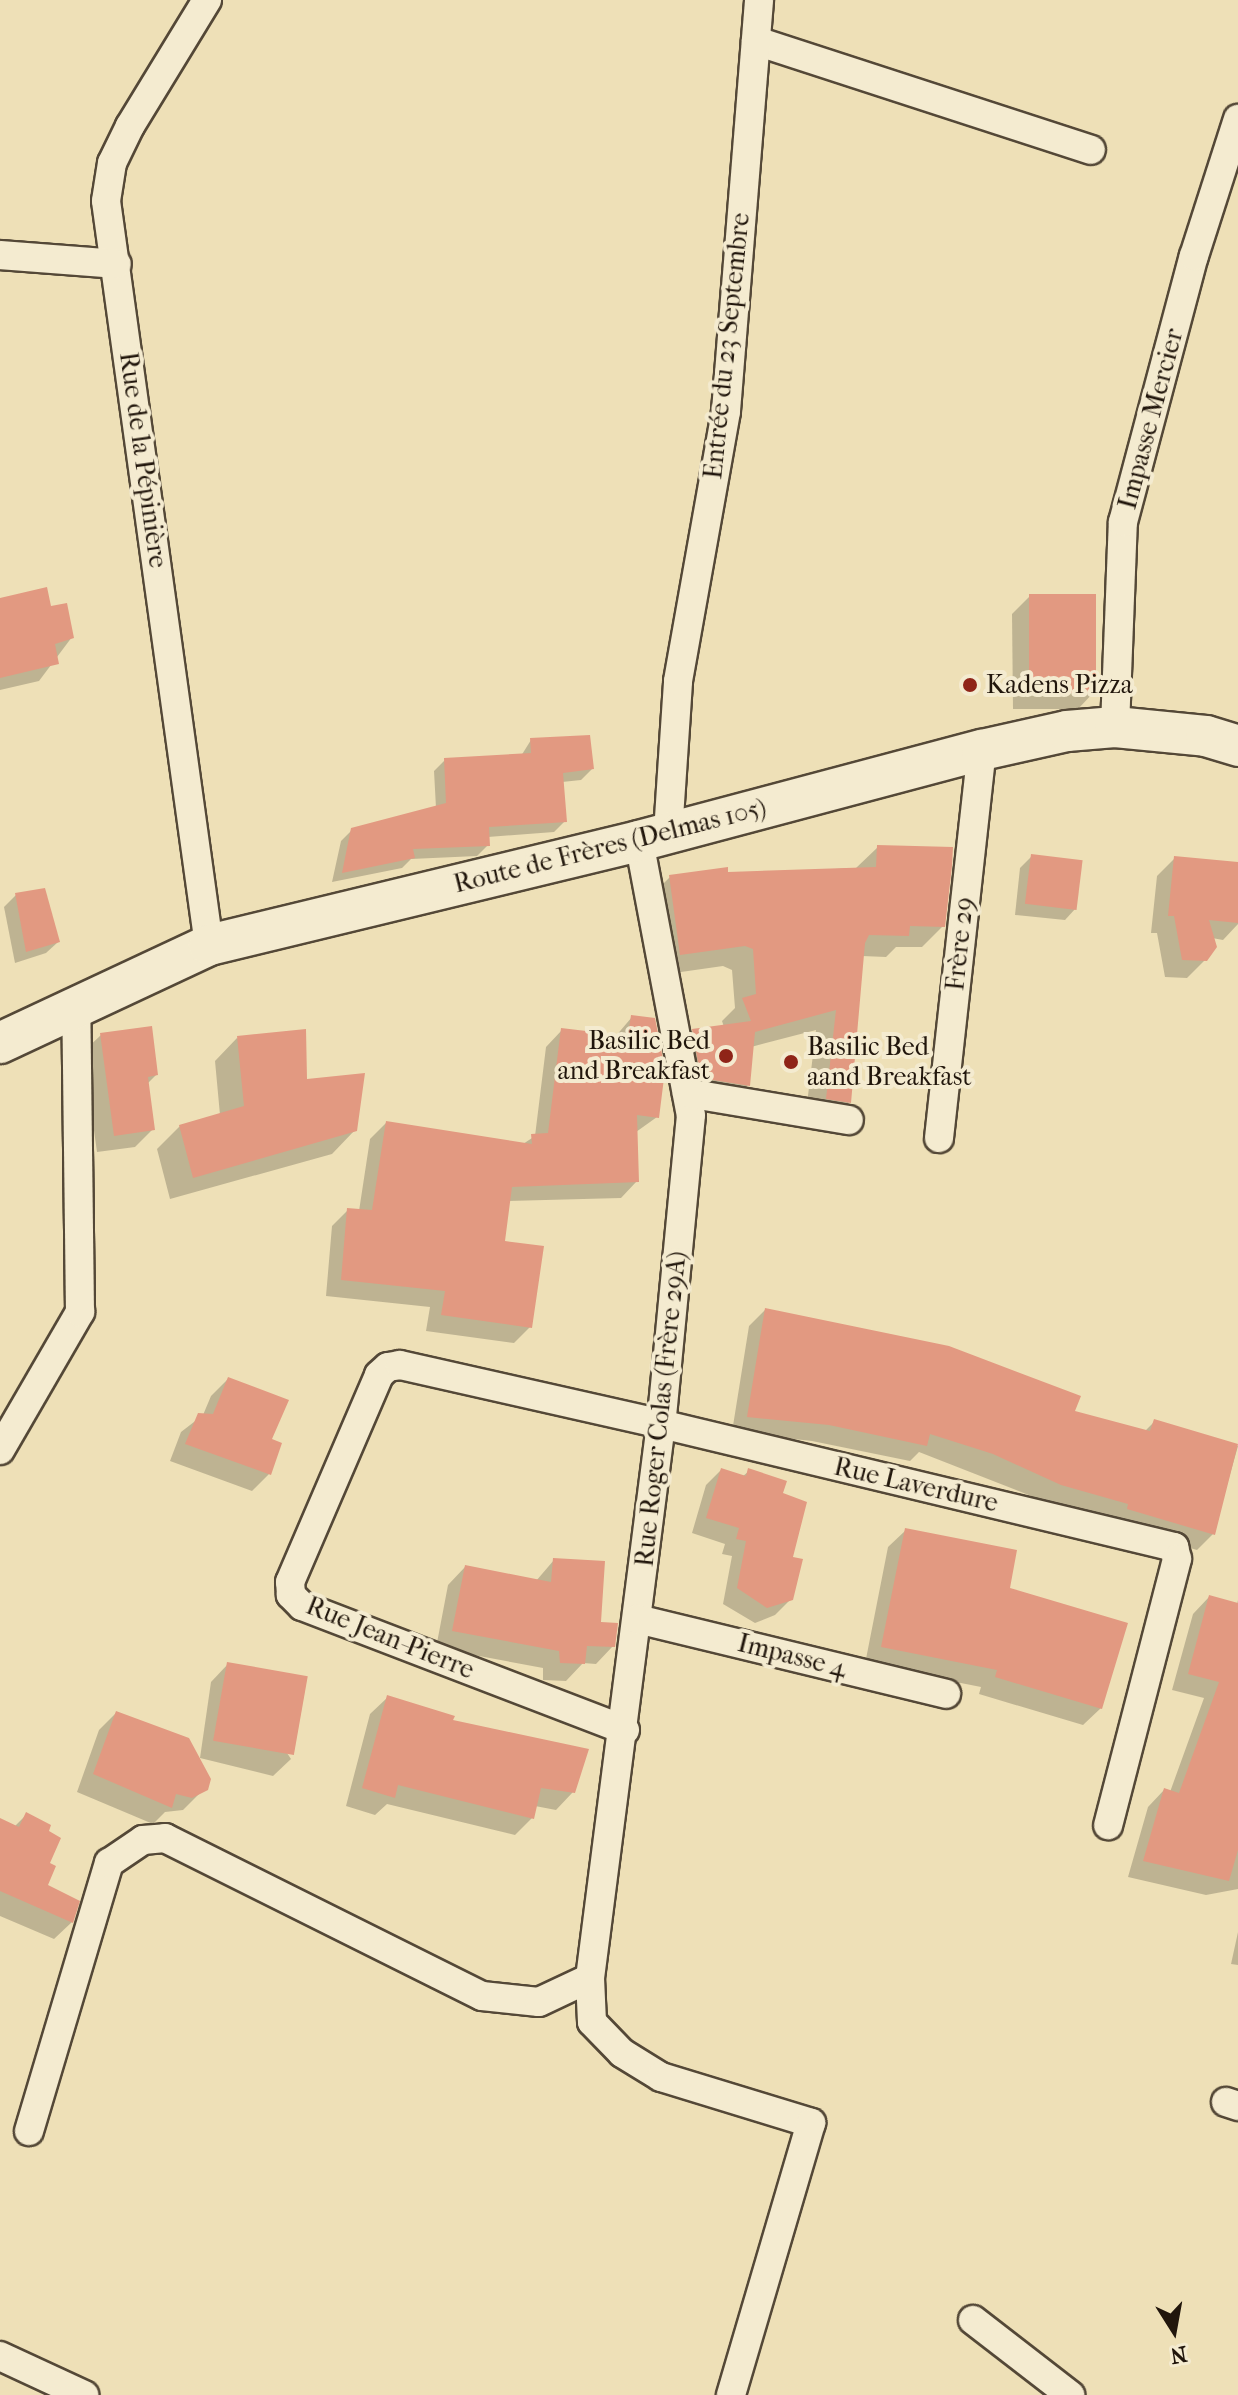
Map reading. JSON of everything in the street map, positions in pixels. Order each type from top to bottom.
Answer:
[{"type":"main road","name":"Route de Frères (Delmas 105)","points":[[0,1043],[76,1004],[209,945],[654,837],[982,750],[1067,731],[1115,727],[1206,736],[1238,746]]},
{"type":"street","name":"Rue de la Pépinière","points":[[207,0],[112,163],[106,201],[209,945]]},
{"type":"street","name":"Entrée du 23 Septembre","points":[[654,837],[726,411],[759,0]]},
{"type":"street","points":[[756,41],[1091,150]]},
{"type":"street","name":"Impasse Mercier","points":[[1115,727],[1123,522],[1194,256],[1238,119]]},
{"type":"street","points":[[0,255],[117,264]]},
{"type":"street","name":"Frère 29","points":[[939,1138],[982,750]]},
{"type":"street","name":"Rue Roger Colas (Frère 29A)","points":[[654,837],[691,1115],[661,1424],[625,1730],[590,1978],[592,2022],[622,2053],[661,2077],[811,2123],[731,2395]]},
{"type":"street","points":[[0,1450],[80,1312],[76,1004]]},
{"type":"street","points":[[687,1093],[849,1120]]},
{"type":"street","name":"Rue Laverdure","points":[[379,1375],[400,1365],[1174,1547],[1177,1559],[1108,1825]]},
{"type":"street","name":"Rue Jean-Pierre","points":[[379,1375],[290,1582],[291,1595],[302,1606],[625,1730]]},
{"type":"street","name":"Impasse 4","points":[[637,1619],[946,1694]]},
{"type":"street","points":[[29,2131],[109,1863],[143,1840],[165,1838],[482,1996],[539,2002],[590,1978]]},
{"type":"street","points":[[973,2320],[1070,2395]]},
{"type":"street","points":[[0,2356],[52,2389],[84,2395]]},
{"type":"building","points":[[47,587],[51,606],[67,603],[74,638],[55,644],[59,664],[0,678],[0,598]]},
{"type":"building","points":[[1029,594],[1096,594],[1096,693],[1029,693]]},
{"type":"building","points":[[590,735],[594,769],[563,773],[567,822],[489,827],[490,846],[413,849],[415,858],[342,873],[351,828],[446,803],[444,758],[531,753],[530,738]]},
{"type":"building","points":[[877,845],[953,847],[952,866],[945,927],[910,926],[909,936],[869,935],[865,943],[851,1103],[826,1099],[836,1010],[755,1032],[750,1086],[701,1078],[692,1029],[751,1021],[742,998],[756,994],[753,949],[745,946],[680,955],[669,875],[728,867],[728,872],[876,867]]},
{"type":"building","points":[[1031,854],[1083,860],[1077,910],[1025,904]]},
{"type":"building","points":[[1174,856],[1238,862],[1238,923],[1209,920],[1217,947],[1207,961],[1182,960],[1174,916],[1168,916]]},
{"type":"building","points":[[45,888],[60,942],[26,952],[15,893]]},
{"type":"building","points":[[631,1015],[655,1018],[665,1070],[659,1118],[637,1115],[639,1182],[512,1187],[505,1241],[544,1246],[532,1328],[441,1315],[445,1291],[341,1280],[347,1208],[372,1210],[386,1121],[532,1144],[531,1134],[548,1133],[561,1028],[628,1036]]},
{"type":"building","points":[[152,1026],[158,1075],[148,1077],[155,1130],[114,1136],[100,1033]]},
{"type":"building","points":[[306,1029],[307,1079],[365,1073],[357,1131],[193,1178],[179,1125],[244,1106],[237,1036]]},
{"type":"building","points":[[765,1308],[949,1346],[1081,1396],[1075,1411],[1150,1431],[1154,1419],[1238,1444],[1215,1535],[1127,1509],[1128,1504],[1061,1485],[993,1454],[930,1434],[927,1446],[829,1425],[747,1417]]},
{"type":"building","points":[[228,1377],[289,1400],[272,1439],[282,1443],[271,1475],[185,1444],[198,1413],[213,1414]]},
{"type":"building","points":[[721,1468],[746,1476],[748,1468],[787,1481],[783,1493],[807,1502],[793,1557],[803,1559],[793,1600],[767,1608],[737,1588],[746,1541],[736,1539],[739,1528],[706,1518]]},
{"type":"building","points":[[905,1528],[1017,1550],[1010,1588],[1128,1623],[1102,1709],[995,1677],[997,1670],[881,1647]]},
{"type":"building","points":[[553,1558],[605,1561],[601,1622],[618,1623],[615,1647],[587,1646],[585,1664],[560,1663],[559,1651],[452,1631],[465,1565],[551,1582]]},
{"type":"building","points":[[1209,1595],[1238,1603],[1238,1850],[1229,1881],[1143,1861],[1164,1788],[1179,1793],[1219,1682],[1188,1674]]},
{"type":"building","points":[[227,1662],[308,1676],[294,1755],[213,1741]]},
{"type":"building","points":[[387,1695],[455,1716],[453,1720],[589,1749],[575,1793],[541,1788],[534,1819],[398,1785],[395,1798],[362,1788]]},
{"type":"building","points":[[116,1711],[189,1738],[211,1779],[208,1790],[192,1798],[176,1794],[172,1808],[93,1774]]},
{"type":"building","points":[[26,1812],[51,1825],[49,1831],[61,1838],[50,1863],[56,1866],[48,1885],[80,1901],[73,1923],[0,1891],[0,1818],[19,1827]]},
{"type":"place","name":"Kadens Pizza","points":[[970,685]]},
{"type":"place","name":"Basilic Bed and Breakfast","points":[[726,1056]]},
{"type":"place","name":"Basilic Bed aand Breakfast","points":[[791,1062]]}]
